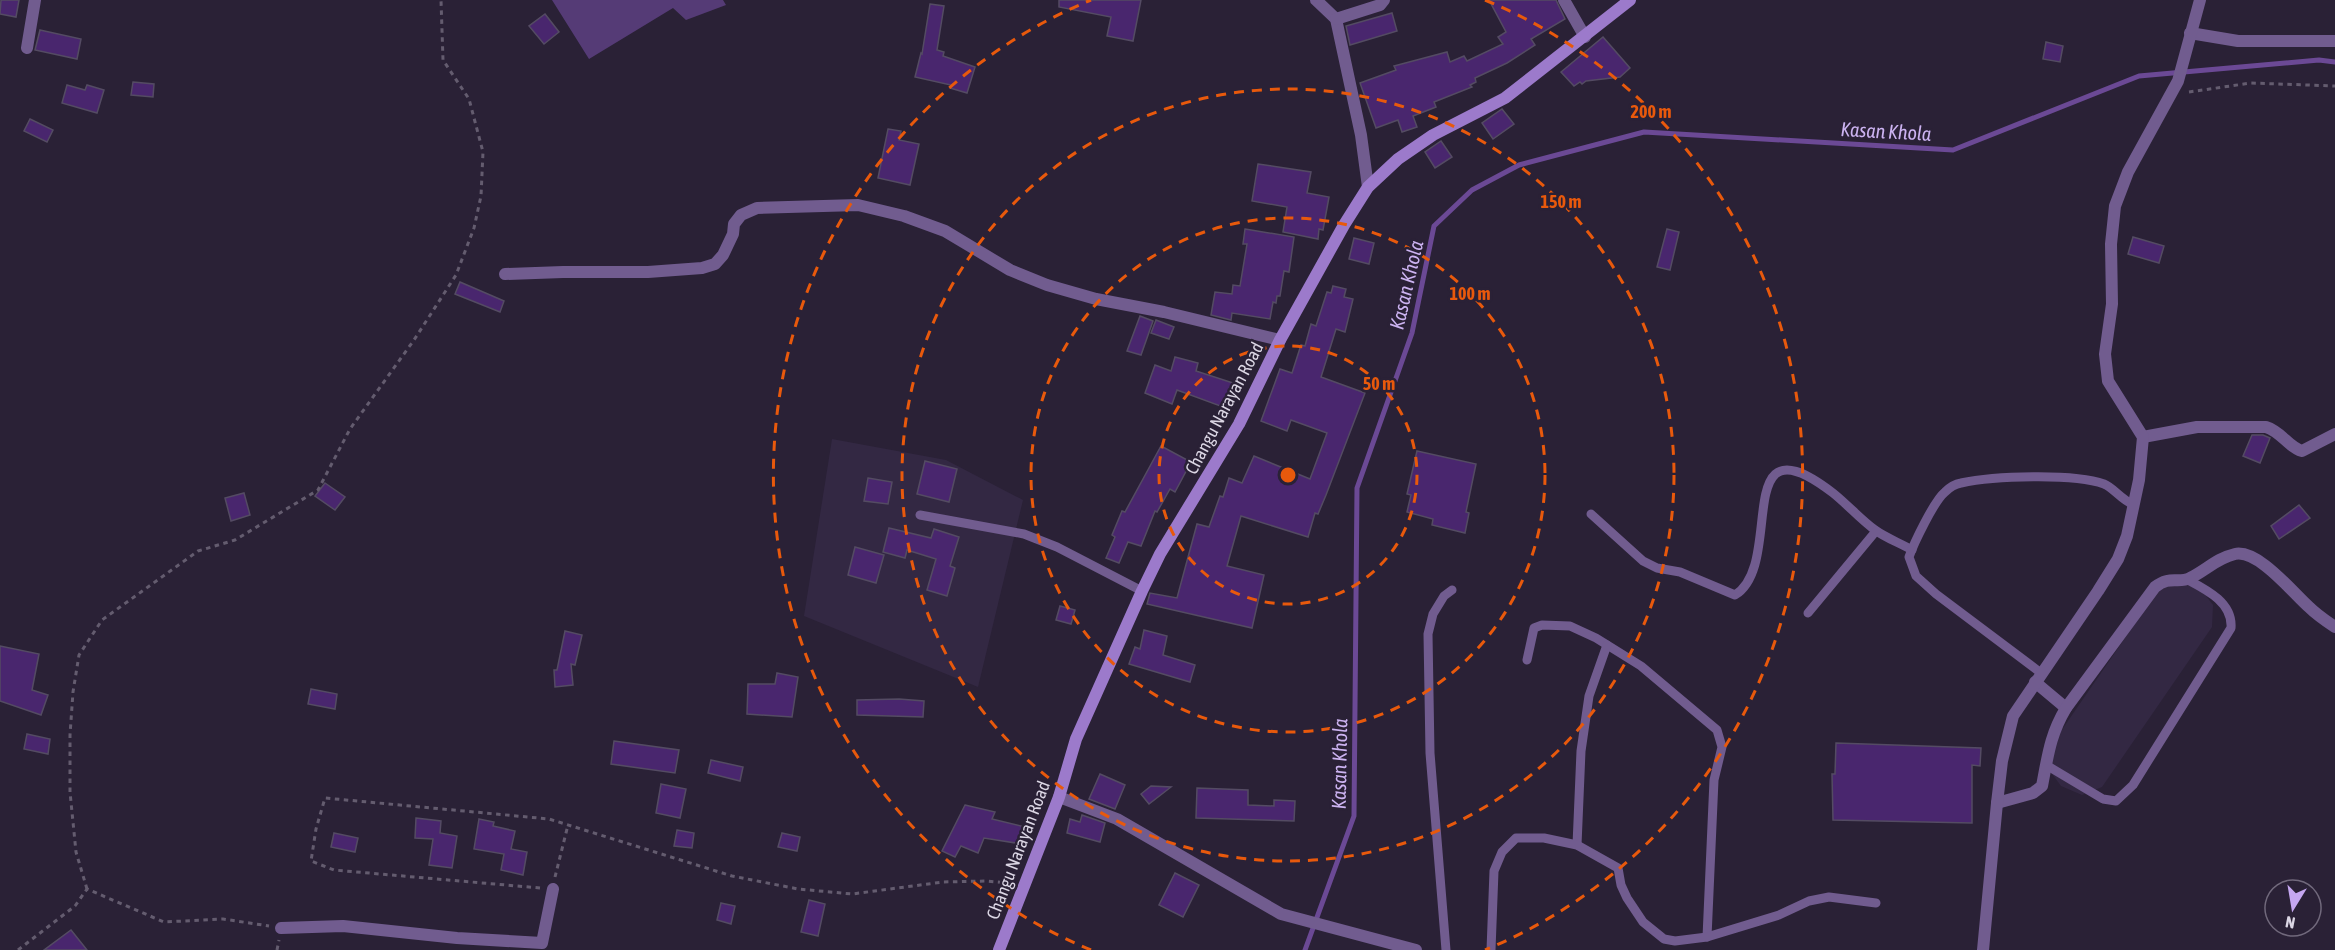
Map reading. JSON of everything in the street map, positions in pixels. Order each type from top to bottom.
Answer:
[{"type":"main road","name":"Changu Narayan Road","points":[[999,950],[1059,797],[1076,739],[1142,591],[1160,554],[1239,424],[1280,340],[1344,225],[1368,187],[1398,159],[1433,135],[1505,98],[1629,0]]},
{"type":"street","points":[[27,48],[35,0]]},
{"type":"street","points":[[1316,0],[1336,19],[1359,123],[1368,187]]},
{"type":"street","points":[[1336,19],[1380,5],[1384,0]]},
{"type":"street","points":[[1564,0],[1585,37]]},
{"type":"street","points":[[1983,950],[1996,803],[2002,761],[2013,716],[2118,559],[2127,536],[2139,480],[2143,437],[2108,381],[2105,354],[2112,304],[2111,244],[2115,206],[2127,172],[2178,81],[2185,48],[2200,0]]},
{"type":"street","points":[[2190,33],[2238,41],[2335,41]]},
{"type":"street","points":[[505,274],[648,272],[702,268],[715,264],[723,255],[733,234],[734,224],[741,215],[756,208],[858,206],[904,216],[945,231],[1010,270],[1047,285],[1096,299],[1164,312],[1280,340]]},
{"type":"street","points":[[2143,437],[2197,427],[2266,428],[2274,430],[2289,441],[2294,449],[2302,451],[2335,434]]},
{"type":"street","points":[[1996,803],[2033,793],[2042,786],[2048,746],[2066,708],[2155,587],[2163,581],[2188,580],[2212,563],[2237,553],[2247,555],[2261,562],[2311,610],[2335,627]]},
{"type":"street","points":[[2038,678],[2066,708]]},
{"type":"street","points":[[1059,797],[1117,819],[1281,914],[1416,950]]},
{"type":"street","points":[[281,928],[343,926],[458,938],[542,943],[553,889]]},
{"type":"lane","points":[[1591,514],[1643,561],[1657,568],[1680,572],[1735,595],[1743,590],[1750,580],[1761,534],[1766,490],[1780,470],[1793,469],[1806,474],[1835,494],[1876,531],[1912,550]]},
{"type":"lane","points":[[2038,678],[1916,576],[1910,557],[1912,550],[1942,494],[1958,483],[2014,478],[2082,479],[2106,485],[2122,500],[2134,505]]},
{"type":"lane","points":[[920,515],[1024,534],[1057,547],[1142,591]]},
{"type":"lane","points":[[1808,613],[1876,531]]},
{"type":"lane","points":[[2046,765],[2103,799],[2116,801],[2133,785],[2231,627],[2232,617],[2223,603],[2188,580]]},
{"type":"lane","points":[[1446,950],[1430,753],[1428,634],[1433,614],[1444,596],[1452,590]]},
{"type":"lane","points":[[1527,660],[1534,628],[1542,625],[1570,626],[1608,645],[1641,666],[1717,730],[1722,747],[1714,780],[1707,937]]},
{"type":"lane","points":[[1577,845],[1581,751],[1589,696],[1608,645]]},
{"type":"lane","points":[[1491,950],[1494,871],[1502,852],[1516,838],[1544,838],[1577,845],[1618,868],[1621,885],[1627,898],[1643,922],[1664,939],[1675,941],[1707,937],[1829,897],[1876,903]]},
{"type":"path","points":[[87,889],[76,852],[70,792],[73,692],[80,655],[102,620],[198,551],[235,540],[318,490],[350,429],[414,340],[456,275],[474,228],[481,196],[483,152],[469,99],[443,60],[441,0]]},
{"type":"path","points":[[2169,96],[2208,87],[2251,82],[2335,86]]},
{"type":"path","points":[[568,825],[553,889],[334,870],[311,861],[316,829],[325,798],[549,819],[732,876],[798,889],[852,894],[943,882],[986,881],[1026,885]]},
{"type":"path","points":[[87,889],[164,922],[223,919],[281,928]]},
{"type":"path","points":[[18,950],[75,906],[87,889]]},
{"type":"shaded area","points":[[552,0],[723,0],[726,5],[686,20],[673,8],[589,59]]},
{"type":"shaded area","points":[[832,439],[946,460],[1023,500],[978,687],[804,616]]},
{"type":"shaded area","points":[[2180,583],[2200,588],[2213,605],[2212,627],[2102,787],[2082,795],[2061,786],[2050,771],[2048,750],[2158,590]]},
{"type":"building","points":[[1,0],[19,0],[16,17],[0,14]]},
{"type":"building","points":[[1059,0],[1141,0],[1133,41],[1107,36],[1111,17],[1059,7]]},
{"type":"building","points":[[1489,0],[1556,0],[1565,19],[1531,39],[1535,45],[1507,63],[1475,78],[1476,82],[1470,85],[1472,87],[1434,102],[1436,107],[1413,116],[1417,127],[1402,132],[1398,120],[1376,128],[1360,83],[1396,70],[1394,66],[1447,52],[1450,62],[1464,56],[1467,61],[1503,44],[1498,37],[1506,32]]},
{"type":"building","points":[[930,4],[944,6],[937,50],[944,52],[943,56],[975,67],[967,93],[950,88],[951,85],[915,77],[922,54]]},
{"type":"building","points":[[1392,13],[1397,31],[1350,45],[1346,26]]},
{"type":"building","points":[[545,14],[559,32],[544,44],[529,26]]},
{"type":"building","points":[[40,30],[81,39],[77,59],[35,50]]},
{"type":"building","points":[[1603,37],[1630,68],[1620,77],[1586,81],[1582,84],[1580,82],[1574,86],[1561,72]]},
{"type":"building","points":[[2046,42],[2063,46],[2060,62],[2043,59]]},
{"type":"building","points":[[133,82],[154,84],[153,97],[131,95]]},
{"type":"building","points":[[67,85],[85,90],[87,85],[104,90],[97,113],[62,103]]},
{"type":"building","points":[[1502,109],[1514,124],[1493,139],[1482,123]]},
{"type":"building","points":[[30,119],[53,130],[47,142],[24,131]]},
{"type":"building","points":[[888,129],[901,131],[899,140],[919,144],[910,185],[878,178]]},
{"type":"building","points":[[1441,141],[1452,157],[1435,168],[1425,152]]},
{"type":"building","points":[[1258,164],[1311,172],[1307,193],[1329,197],[1323,230],[1319,229],[1318,239],[1283,232],[1287,207],[1252,201]]},
{"type":"building","points":[[1245,229],[1294,237],[1289,272],[1284,271],[1280,296],[1277,296],[1276,303],[1273,302],[1270,319],[1232,313],[1231,320],[1211,315],[1215,292],[1232,294],[1233,285],[1240,286],[1247,244],[1243,244]]},
{"type":"building","points":[[1667,229],[1679,232],[1670,270],[1657,267]]},
{"type":"building","points":[[2133,237],[2164,246],[2159,263],[2128,254]]},
{"type":"building","points":[[1354,238],[1374,243],[1369,264],[1349,259]]},
{"type":"building","points":[[460,282],[504,301],[500,312],[455,294]]},
{"type":"building","points":[[1333,286],[1346,289],[1344,297],[1353,299],[1345,332],[1336,329],[1321,377],[1365,393],[1326,495],[1318,514],[1315,513],[1308,537],[1241,516],[1227,566],[1264,575],[1252,628],[1147,604],[1150,593],[1177,598],[1197,524],[1209,527],[1229,478],[1242,483],[1254,456],[1310,479],[1327,433],[1291,420],[1287,431],[1261,421],[1280,369],[1292,373],[1301,345],[1305,346],[1311,324],[1316,326],[1327,292],[1331,293]]},
{"type":"building","points":[[1140,316],[1153,321],[1141,355],[1127,351]]},
{"type":"building","points":[[1156,320],[1174,327],[1169,339],[1151,333]]},
{"type":"building","points":[[1175,357],[1198,363],[1196,371],[1233,383],[1226,404],[1223,407],[1177,390],[1172,404],[1145,393],[1155,365],[1171,371]]},
{"type":"building","points":[[2252,435],[2263,435],[2270,438],[2260,463],[2243,456]]},
{"type":"building","points":[[1161,446],[1191,462],[1175,492],[1170,489],[1157,512],[1155,511],[1141,546],[1128,542],[1119,563],[1106,558],[1122,511],[1125,512]]},
{"type":"building","points":[[1417,451],[1476,464],[1466,512],[1469,513],[1465,533],[1432,525],[1433,519],[1407,512],[1411,495],[1407,494]]},
{"type":"building","points":[[925,461],[957,469],[949,502],[917,494]]},
{"type":"building","points":[[868,478],[892,482],[888,504],[864,501]]},
{"type":"building","points":[[325,483],[345,497],[335,510],[315,496]]},
{"type":"building","points":[[244,493],[250,515],[231,521],[225,498]]},
{"type":"building","points":[[2299,505],[2310,518],[2279,539],[2271,526]]},
{"type":"building","points":[[889,528],[931,538],[934,529],[959,537],[950,566],[955,568],[947,596],[927,590],[936,559],[907,550],[905,558],[883,552]]},
{"type":"building","points":[[855,547],[884,555],[876,583],[848,575]]},
{"type":"building","points":[[1060,606],[1075,610],[1071,624],[1056,620]]},
{"type":"building","points":[[1144,630],[1167,636],[1163,655],[1195,665],[1190,682],[1129,664],[1135,647],[1140,649]]},
{"type":"building","points":[[565,631],[582,635],[575,665],[571,664],[573,685],[555,687],[554,670],[557,670]]},
{"type":"building","points":[[0,646],[39,654],[32,690],[48,695],[41,715],[0,701]]},
{"type":"building","points":[[777,673],[798,677],[792,717],[747,714],[748,684],[775,684]]},
{"type":"building","points":[[311,689],[337,694],[335,709],[308,704]]},
{"type":"building","points":[[857,700],[924,701],[923,717],[857,715]]},
{"type":"building","points":[[27,734],[50,739],[48,754],[24,749]]},
{"type":"building","points":[[614,741],[679,750],[675,773],[611,764]]},
{"type":"building","points":[[1836,743],[1981,748],[1980,766],[1972,765],[1972,823],[1833,820],[1832,774],[1835,774]]},
{"type":"building","points":[[711,760],[743,767],[740,781],[708,773]]},
{"type":"building","points":[[1100,774],[1125,785],[1115,809],[1089,799]]},
{"type":"building","points":[[661,784],[686,789],[680,818],[656,813]]},
{"type":"building","points":[[1151,786],[1171,787],[1149,804],[1141,794]]},
{"type":"building","points":[[1197,788],[1248,790],[1248,805],[1274,806],[1274,800],[1295,801],[1294,821],[1196,818]]},
{"type":"building","points":[[965,805],[995,812],[992,819],[1025,827],[1022,844],[984,838],[978,853],[961,846],[955,857],[942,851]]},
{"type":"building","points":[[1082,815],[1105,823],[1100,842],[1067,833],[1070,819],[1080,822]]},
{"type":"building","points":[[416,818],[441,821],[440,833],[457,836],[452,868],[429,865],[433,839],[415,838]]},
{"type":"building","points":[[479,819],[494,822],[493,826],[515,831],[511,849],[527,852],[523,875],[501,870],[504,854],[474,849]]},
{"type":"building","points":[[677,830],[694,833],[692,848],[674,846]]},
{"type":"building","points":[[334,833],[358,838],[355,852],[331,847]]},
{"type":"building","points":[[782,833],[800,837],[797,851],[778,847]]},
{"type":"building","points":[[1175,873],[1199,885],[1183,917],[1159,905]]},
{"type":"building","points":[[809,900],[825,904],[818,936],[801,932]]},
{"type":"building","points":[[721,903],[735,906],[731,924],[717,920]]},
{"type":"building","points":[[71,930],[87,950],[44,950]]},
{"type":"waterway","name":"Kasan Khola","points":[[1305,950],[1354,816],[1357,488],[1412,333],[1434,226],[1472,190],[1519,165],[1644,132],[1953,150],[2139,76],[2319,60],[2335,62]]}]
